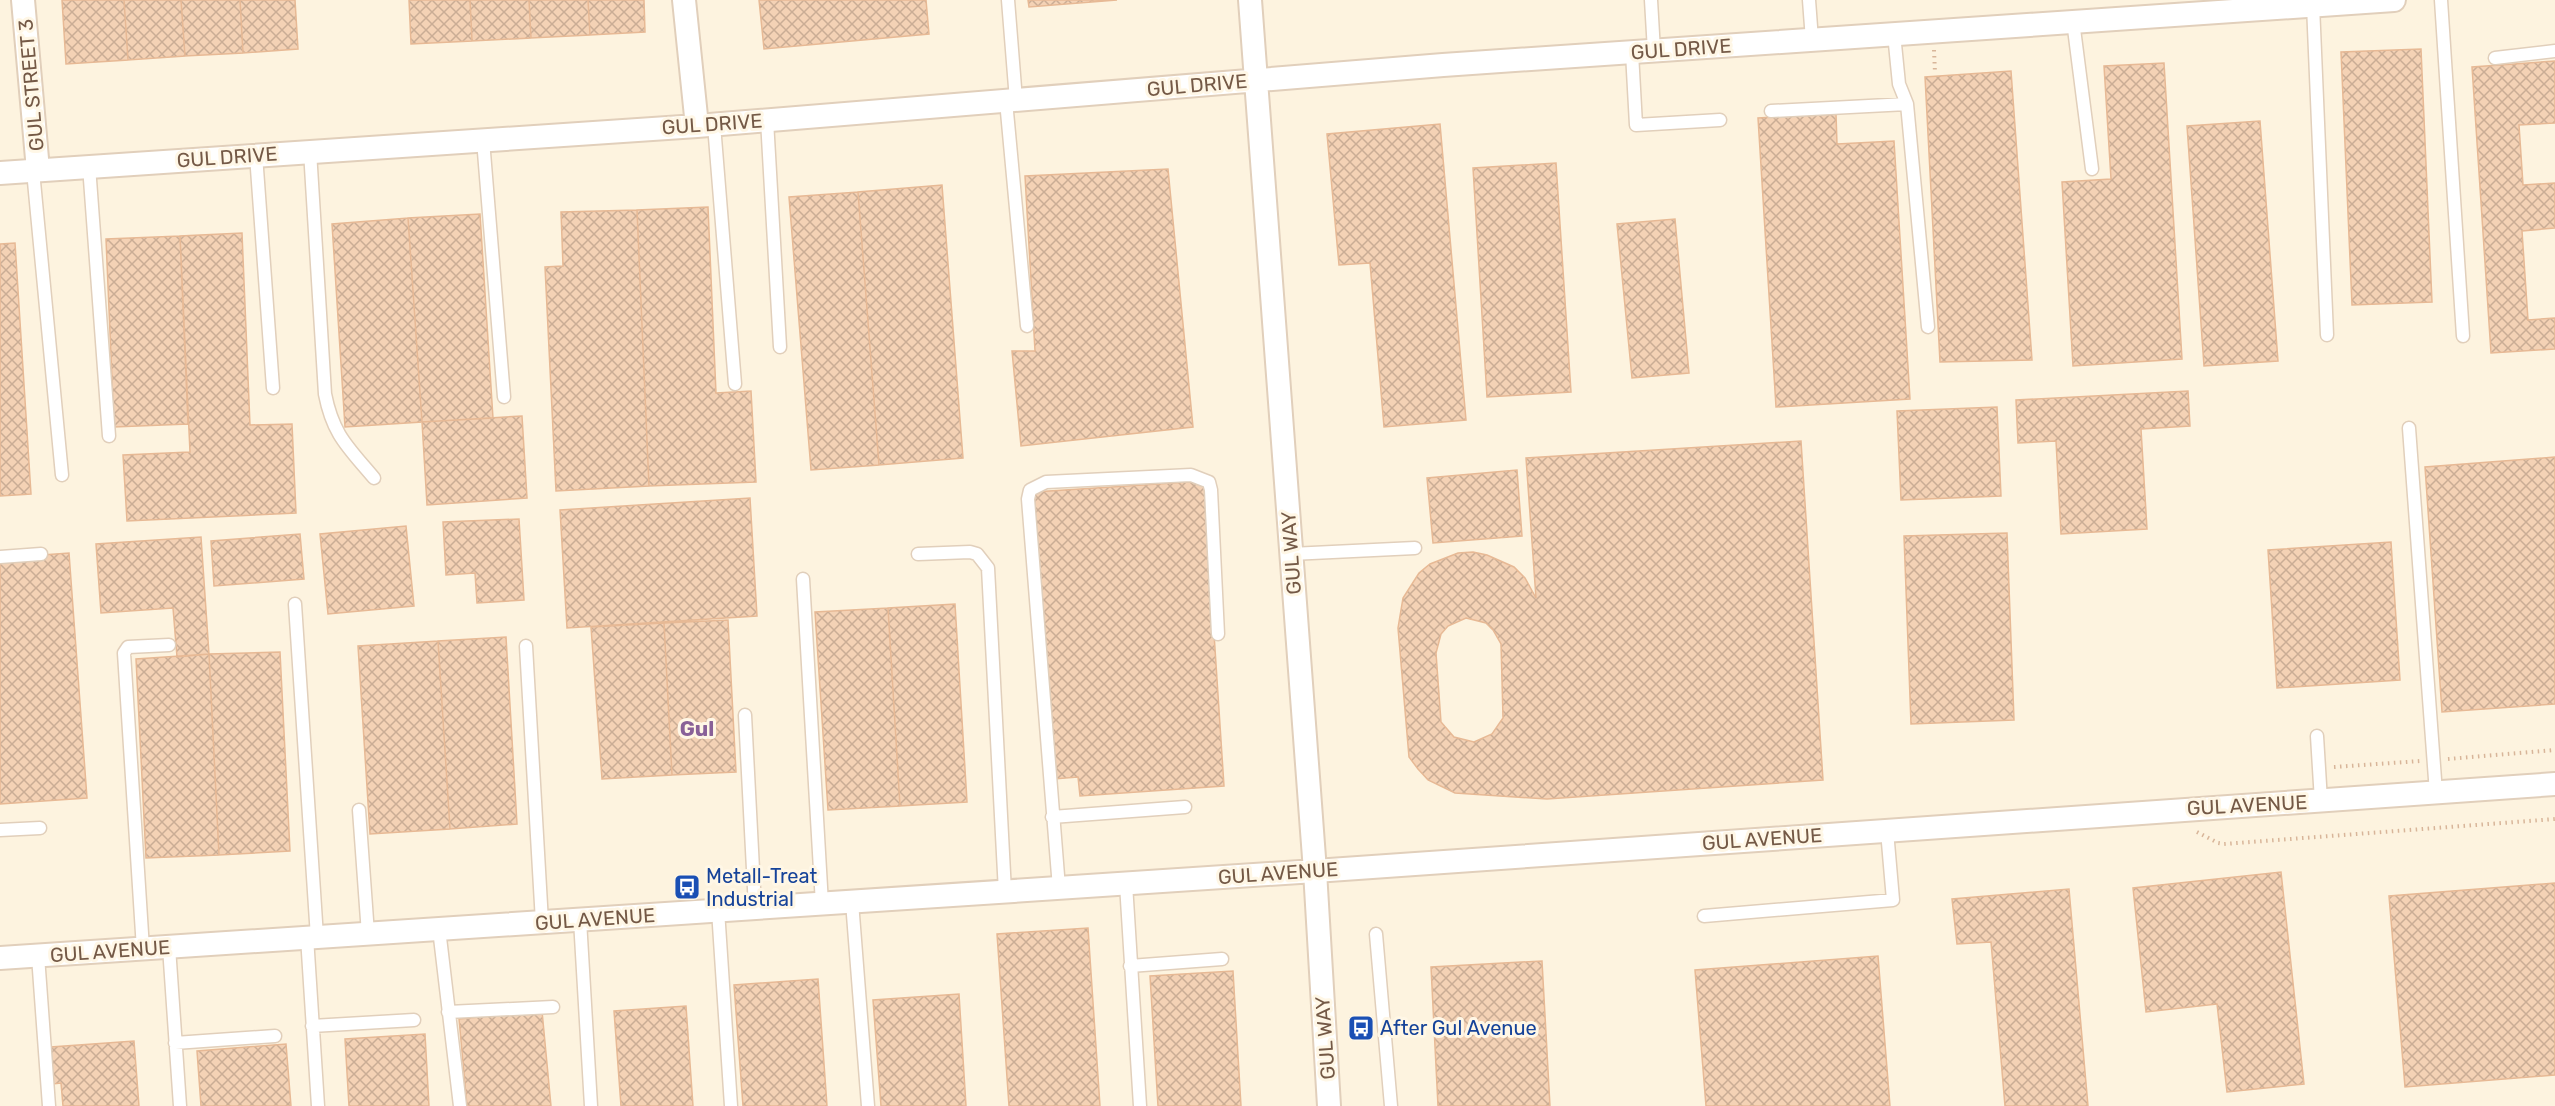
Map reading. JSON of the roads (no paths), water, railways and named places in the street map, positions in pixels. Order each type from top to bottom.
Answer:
[{"type":"street","name":"GUL STREET 3","points":[[23,0],[36,170]]},
{"type":"street","points":[[684,0],[706,125]]},
{"type":"street","name":"GUL WAY","points":[[1250,0],[1315,871],[1329,1106]]},
{"type":"street","name":"GUL DRIVE","points":[[0,173],[706,125],[1465,63],[2073,21],[2262,4],[2313,5],[2394,0]]},
{"type":"street","name":"GUL AVENUE","points":[[0,958],[1126,884],[2555,784]]},
{"type":"lane","points":[[1008,0],[1011,100],[1027,326]]},
{"type":"lane","points":[[1651,0],[1654,51]]},
{"type":"lane","points":[[1809,0],[1812,40]]},
{"type":"lane","points":[[2441,0],[2463,336]]},
{"type":"lane","points":[[2313,5],[2328,335]]},
{"type":"lane","points":[[2073,21],[2092,169]]},
{"type":"lane","points":[[1894,34],[1899,84],[1907,104],[1928,327]]},
{"type":"lane","points":[[2495,58],[2555,51]]},
{"type":"lane","points":[[1632,53],[1636,125],[1720,120]]},
{"type":"lane","points":[[1770,111],[1907,104]]},
{"type":"lane","points":[[766,120],[780,347]]},
{"type":"lane","points":[[706,125],[735,384]]},
{"type":"lane","points":[[483,140],[504,397]]},
{"type":"lane","points":[[310,151],[325,394],[330,419],[337,433],[374,478]]},
{"type":"lane","points":[[256,155],[273,388]]},
{"type":"lane","points":[[89,166],[109,436]]},
{"type":"lane","points":[[36,170],[62,475]]},
{"type":"lane","points":[[2409,428],[2436,793]]},
{"type":"lane","points":[[1059,888],[1029,510],[1030,490],[1046,482],[1179,475],[1191,475],[1209,482],[1218,634]]},
{"type":"lane","points":[[1291,554],[1415,548]]},
{"type":"lane","points":[[918,554],[970,552],[977,554],[988,568],[1005,892]]},
{"type":"lane","points":[[0,557],[42,554]]},
{"type":"lane","points":[[803,579],[822,904]]},
{"type":"lane","points":[[295,604],[312,937],[312,1026],[318,1106]]},
{"type":"lane","points":[[143,949],[124,653],[128,647],[169,645]]},
{"type":"lane","points":[[526,646],[542,922]]},
{"type":"lane","points":[[746,715],[755,908]]},
{"type":"lane","points":[[2317,736],[2321,801]]},
{"type":"lane","points":[[1052,817],[1185,807]]},
{"type":"lane","points":[[359,810],[368,934]]},
{"type":"lane","points":[[0,830],[40,828]]},
{"type":"lane","points":[[1704,916],[1893,900],[1887,831]]},
{"type":"lane","points":[[1126,884],[1140,1106]]},
{"type":"lane","points":[[852,902],[868,1106]]},
{"type":"lane","points":[[718,910],[731,1106]]},
{"type":"lane","points":[[580,920],[591,1106]]},
{"type":"lane","points":[[439,929],[460,1106]]},
{"type":"lane","points":[[1376,934],[1391,1106]]},
{"type":"lane","points":[[170,947],[180,1106]]},
{"type":"lane","points":[[38,956],[49,1106]]},
{"type":"lane","points":[[1130,966],[1222,960]]},
{"type":"lane","points":[[448,1012],[554,1007]]},
{"type":"lane","points":[[312,1026],[414,1020]]},
{"type":"lane","points":[[175,1043],[275,1036]]},
{"type":"place","name":"Metall-Treat Industrial","points":[[687,887]]},
{"type":"place","name":"After Gul Avenue","points":[[1361,1028]]},
{"type":"district","name":"Gul","points":[[697,728]]}]
